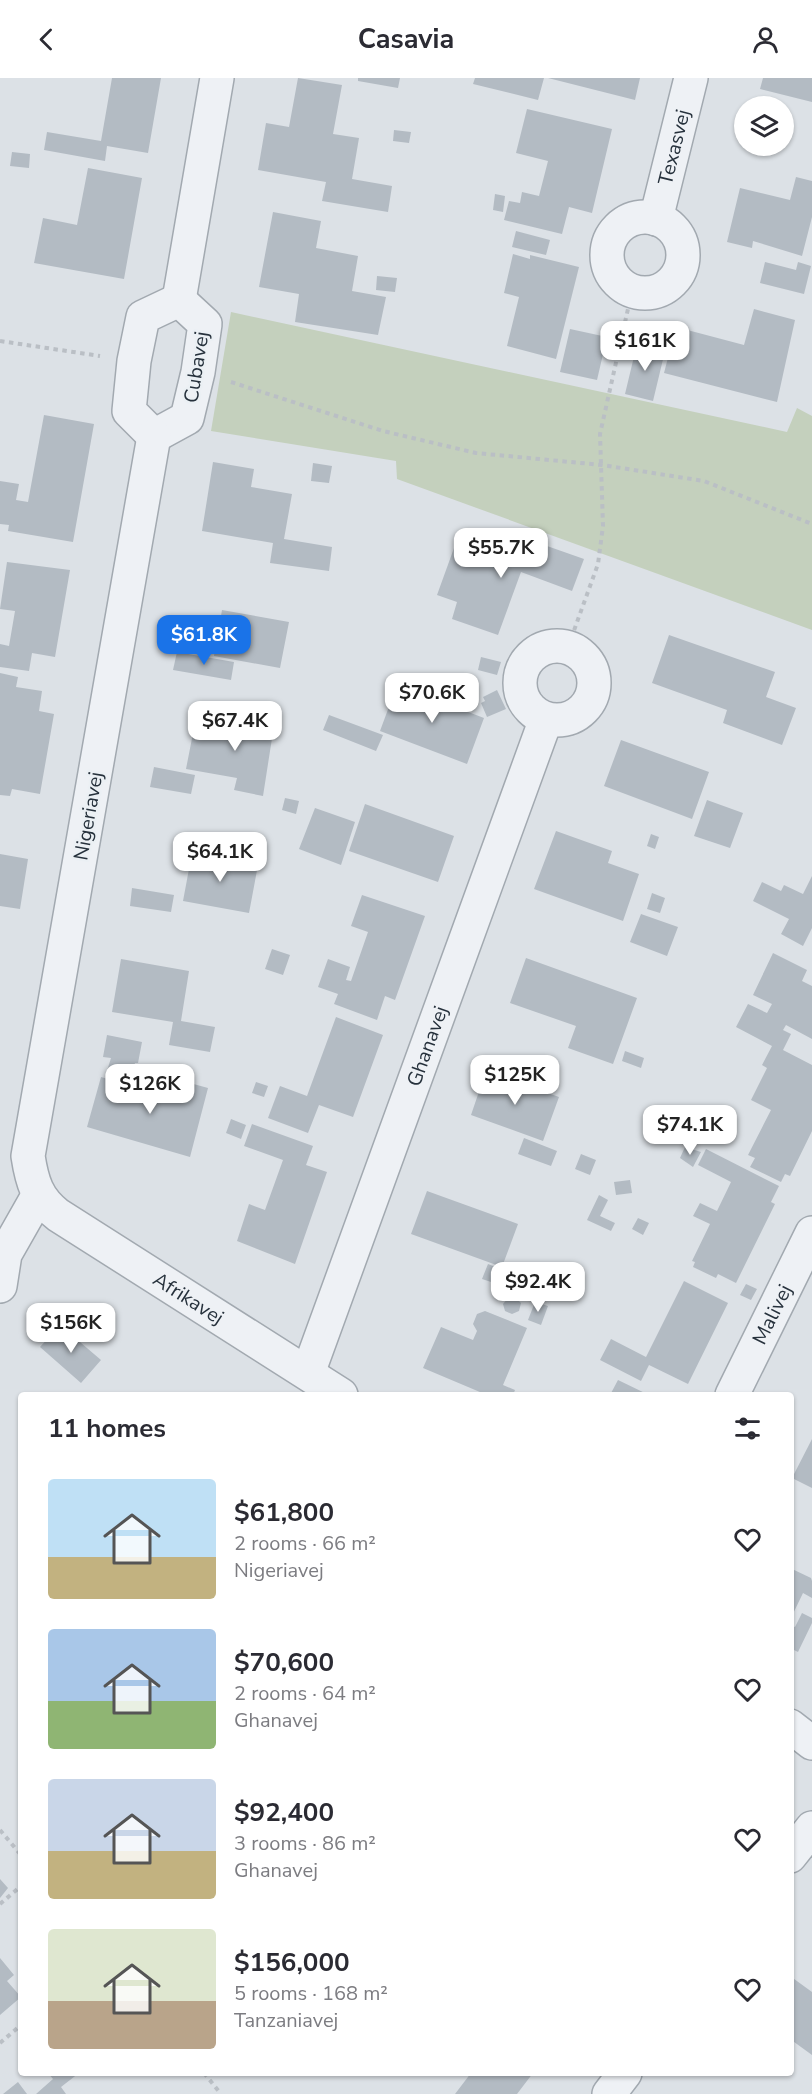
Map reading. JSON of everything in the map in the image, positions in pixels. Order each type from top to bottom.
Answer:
[{"type":"street","points":[[154,436],[129,411],[134,361],[143,317],[179,300],[217,78]]},
{"type":"street","name":"Texasvej","points":[[656,219],[691,78]]},
{"type":"street","points":[[631,219],[656,219],[674,230],[679,239],[682,250],[680,269],[675,278],[660,290],[641,293],[632,291],[616,279],[609,269],[608,245],[613,234],[631,219]]},
{"type":"street","name":"Cubavej","points":[[154,436],[188,418],[198,372],[205,324],[179,300]]},
{"type":"street","name":"Nigeriavej","points":[[38,1196],[28,1156],[154,436]]},
{"type":"street","points":[[555,645],[568,647],[587,660],[595,682],[593,694],[588,704],[569,719],[546,719],[534,713],[525,704],[520,692],[519,678],[531,655],[542,648],[555,645]]},
{"type":"street","name":"Ghanavej","points":[[308,1373],[546,719]]},
{"type":"street","points":[[0,1286],[5,1254],[38,1196]]},
{"type":"street","name":"Afrikavej","points":[[38,1196],[58,1215],[336,1392]]},
{"type":"street","name":"Malivej","points":[[733,1392],[812,1233]]},
{"type":"street","points":[[794,1729],[812,1743]]},
{"type":"street","points":[[794,1851],[812,1828]]},
{"type":"street","points":[[609,2094],[623,2076]]},
{"type":"path","points":[[568,647],[598,564],[603,526],[600,434],[632,291]]},
{"type":"path","points":[[0,341],[134,361]]},
{"type":"path","points":[[198,372],[383,431],[466,451],[602,465],[704,481],[812,524]]},
{"type":"path","points":[[0,1830],[18,1851]]},
{"type":"path","points":[[0,1904],[18,1889]]},
{"type":"path","points":[[0,2043],[18,2028]]},
{"type":"path","points":[[206,2076],[221,2094]]},
{"type":"green space","points":[[231,312],[787,432],[797,408],[812,416],[812,630],[397,479],[396,461],[211,431]]},
{"type":"building","points":[[112,78],[161,78],[148,153],[107,146],[105,161],[44,150],[47,132],[101,141]]},
{"type":"building","points":[[298,78],[342,85],[333,134],[359,138],[352,179],[392,186],[388,212],[322,201],[326,182],[258,170],[266,123],[289,127]]},
{"type":"building","points":[[358,78],[400,78],[398,88],[358,81]]},
{"type":"building","points":[[475,78],[544,78],[538,100],[473,84]]},
{"type":"building","points":[[548,78],[640,78],[635,100]]},
{"type":"building","points":[[763,78],[812,78],[812,102],[794,96],[760,89]]},
{"type":"building","points":[[527,109],[612,129],[592,213],[569,207],[562,234],[504,220],[509,201],[520,203],[522,192],[539,196],[548,161],[516,153]]},
{"type":"building","points":[[394,130],[411,132],[409,143],[393,141]]},
{"type":"building","points":[[12,152],[30,154],[29,168],[10,166]]},
{"type":"building","points":[[88,168],[142,178],[124,279],[34,263],[43,218],[77,225]]},
{"type":"building","points":[[796,177],[812,181],[812,217],[802,256],[753,241],[752,248],[727,242],[740,188],[790,200]]},
{"type":"building","points":[[495,194],[505,196],[503,212],[493,210]]},
{"type":"building","points":[[273,212],[321,221],[316,248],[358,256],[352,291],[386,297],[378,335],[295,322],[299,294],[259,287]]},
{"type":"building","points":[[516,231],[550,240],[546,255],[512,247]]},
{"type":"building","points":[[513,254],[530,259],[530,255],[579,267],[556,359],[507,346],[519,297],[504,293]]},
{"type":"building","points":[[765,262],[796,270],[798,262],[811,266],[804,294],[760,283]]},
{"type":"building","points":[[377,276],[397,278],[395,292],[376,290]]},
{"type":"building","points":[[754,309],[795,320],[777,402],[664,373],[676,327],[744,345]]},
{"type":"building","points":[[570,329],[607,337],[597,380],[560,372]]},
{"type":"building","points":[[637,344],[665,351],[653,401],[625,394]]},
{"type":"building","points":[[44,415],[94,424],[73,542],[8,531],[9,525],[0,524],[0,481],[19,484],[16,500],[28,502]]},
{"type":"building","points":[[213,462],[254,469],[251,487],[292,494],[284,539],[332,547],[329,571],[270,563],[273,543],[202,531]]},
{"type":"building","points":[[313,463],[332,466],[329,483],[311,481]]},
{"type":"building","points":[[481,536],[526,552],[530,540],[584,559],[572,591],[521,572],[498,635],[452,619],[457,602],[437,595],[454,548],[474,555]]},
{"type":"building","points":[[7,562],[70,570],[55,657],[32,653],[29,671],[0,667],[0,644],[9,646],[15,611],[0,609]]},
{"type":"building","points":[[222,610],[289,622],[280,668],[214,656]]},
{"type":"building","points":[[669,635],[775,672],[766,697],[796,708],[782,745],[723,723],[727,710],[652,683]]},
{"type":"building","points":[[177,652],[234,662],[231,680],[173,670]]},
{"type":"building","points":[[481,657],[501,662],[497,675],[478,670]]},
{"type":"building","points":[[0,673],[18,677],[16,687],[42,691],[39,711],[54,714],[40,794],[12,789],[10,796],[0,795]]},
{"type":"building","points":[[397,685],[484,718],[467,764],[380,731]]},
{"type":"building","points":[[497,690],[506,709],[487,717],[481,703],[485,701],[483,697]]},
{"type":"building","points":[[238,713],[275,719],[263,796],[234,790],[237,778],[186,769],[195,723],[235,730]]},
{"type":"building","points":[[329,715],[383,735],[376,751],[323,730]]},
{"type":"building","points":[[621,740],[709,772],[692,819],[604,786]]},
{"type":"building","points":[[154,767],[195,775],[191,794],[150,787]]},
{"type":"building","points":[[285,798],[299,801],[296,814],[282,810]]},
{"type":"building","points":[[707,800],[743,813],[730,848],[694,836]]},
{"type":"building","points":[[365,804],[454,836],[438,882],[349,851]]},
{"type":"building","points":[[315,808],[355,822],[341,865],[299,849]]},
{"type":"building","points":[[556,831],[612,851],[608,863],[639,874],[623,921],[534,889]]},
{"type":"building","points":[[651,834],[659,837],[655,849],[647,846]]},
{"type":"building","points":[[192,853],[258,865],[249,913],[183,901]]},
{"type":"building","points":[[0,854],[28,859],[20,909],[0,906]]},
{"type":"building","points":[[812,876],[812,928],[803,946],[781,934],[789,919],[753,901],[762,882],[781,891],[784,885],[803,894]]},
{"type":"building","points":[[132,888],[174,895],[171,912],[130,906]]},
{"type":"building","points":[[652,893],[665,898],[660,913],[647,909]]},
{"type":"building","points":[[362,895],[425,916],[395,1000],[385,996],[377,1020],[334,1004],[338,994],[318,987],[328,959],[350,967],[346,980],[351,981],[368,932],[351,926]]},
{"type":"building","points":[[641,914],[678,927],[667,956],[630,942]]},
{"type":"building","points":[[272,949],[290,955],[283,975],[265,969]]},
{"type":"building","points":[[773,953],[807,970],[802,981],[812,986],[812,1039],[786,1025],[783,1030],[791,1034],[783,1050],[812,1065],[812,1131],[790,1176],[785,1174],[781,1182],[750,1167],[755,1158],[748,1155],[771,1110],[751,1100],[767,1068],[762,1065],[772,1046],[736,1027],[748,1004],[767,1013],[772,1004],[753,995]]},
{"type":"building","points":[[526,958],[637,998],[613,1064],[568,1048],[576,1026],[510,1003]]},
{"type":"building","points":[[121,959],[189,971],[181,1021],[215,1027],[210,1052],[169,1045],[173,1022],[112,1012]]},
{"type":"building","points":[[336,1017],[383,1035],[353,1117],[319,1105],[308,1133],[268,1118],[280,1086],[307,1096]]},
{"type":"building","points":[[107,1035],[142,1042],[138,1063],[135,1063],[129,1081],[106,1074],[111,1058],[103,1057]]},
{"type":"building","points":[[625,1051],[644,1058],[641,1068],[622,1061]]},
{"type":"building","points":[[486,1071],[559,1097],[543,1141],[471,1115]]},
{"type":"building","points":[[101,1077],[174,1098],[179,1080],[208,1088],[190,1157],[87,1127]]},
{"type":"building","points":[[256,1082],[268,1086],[264,1097],[252,1093]]},
{"type":"building","points":[[231,1119],[246,1125],[241,1139],[226,1133]]},
{"type":"building","points":[[252,1124],[313,1146],[306,1165],[327,1172],[295,1264],[237,1241],[249,1204],[265,1210],[283,1160],[244,1146]]},
{"type":"building","points":[[524,1138],[557,1151],[551,1166],[518,1154]]},
{"type":"building","points":[[685,1147],[701,1152],[693,1167],[680,1158]]},
{"type":"building","points":[[706,1149],[779,1186],[771,1202],[775,1204],[736,1283],[718,1274],[716,1278],[693,1267],[695,1262],[692,1261],[710,1224],[693,1216],[700,1203],[717,1211],[731,1182],[698,1165]]},
{"type":"building","points":[[581,1154],[596,1160],[590,1175],[575,1169]]},
{"type":"building","points":[[630,1180],[632,1193],[616,1195],[614,1182]]},
{"type":"building","points":[[427,1191],[518,1224],[502,1267],[411,1234]]},
{"type":"building","points":[[599,1195],[608,1200],[600,1216],[615,1223],[611,1231],[587,1220]]},
{"type":"building","points":[[638,1218],[649,1223],[643,1235],[632,1229]]},
{"type":"building","points":[[488,1264],[526,1279],[521,1292],[482,1279]]},
{"type":"building","points":[[684,1281],[728,1303],[688,1384],[649,1365],[641,1381],[600,1360],[611,1339],[646,1357]]},
{"type":"building","points":[[746,1284],[757,1289],[751,1300],[740,1295]]},
{"type":"building","points":[[515,1297],[521,1303],[519,1311],[512,1314],[505,1311],[503,1304],[508,1298]]},
{"type":"building","points":[[535,1302],[548,1306],[541,1325],[528,1320]]},
{"type":"building","points":[[485,1311],[527,1328],[503,1385],[515,1390],[514,1392],[480,1392],[423,1368],[441,1327],[473,1340],[477,1331],[473,1324],[477,1314]]},
{"type":"building","points":[[60,1325],[101,1360],[81,1383],[40,1347]]},
{"type":"building","points":[[618,1380],[643,1392],[612,1392]]},
{"type":"building","points":[[812,1439],[812,1488],[794,1479],[794,1474]]},
{"type":"building","points":[[794,1570],[811,1578],[812,1598],[803,1593],[794,1612]]},
{"type":"building","points":[[802,1613],[812,1618],[812,1623],[798,1652],[794,1650],[795,1627]]},
{"type":"building","points":[[0,1879],[8,1888],[0,1898]]},
{"type":"building","points":[[0,1958],[14,1975],[7,1981],[18,1994],[18,2000],[0,2015]]},
{"type":"building","points":[[794,1979],[812,1992],[812,2055],[794,2042]]},
{"type":"building","points":[[50,2076],[75,2076],[61,2087],[66,2094],[36,2094],[53,2079]]},
{"type":"building","points":[[469,2076],[531,2076],[517,2094],[455,2094]]},
{"type":"building","points":[[18,2082],[27,2094],[3,2094]]}]
